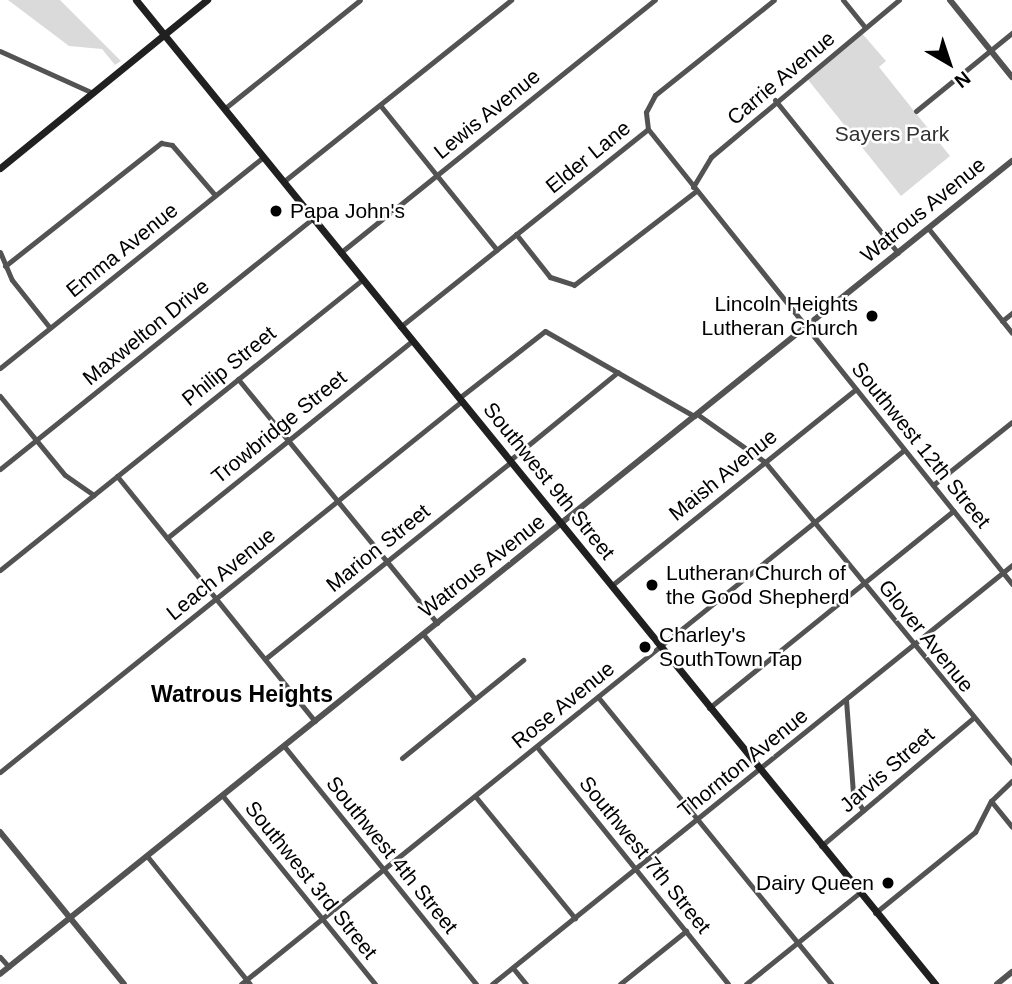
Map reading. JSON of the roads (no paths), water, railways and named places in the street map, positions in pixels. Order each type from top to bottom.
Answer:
[{"type":"main road","name":"Southwest 9th Street","points":[[136,0],[935,984]]},
{"type":"main road","points":[[0,168],[207,0]]},
{"type":"street","points":[[224,109],[360,0]]},
{"type":"street","points":[[283,182],[511,0]]},
{"type":"street","name":"Lewis Avenue","points":[[340,253],[655,0]]},
{"type":"street","name":"Elder Lane","points":[[400,327],[648,129],[646,112],[655,95],[774,0]]},
{"type":"street","points":[[843,0],[865,27]]},
{"type":"street","name":"Carrie Avenue","points":[[516,234],[557,282],[574,285],[590,277],[694,189],[707,161],[775,100],[899,0]]},
{"type":"street","points":[[950,0],[1012,77]]},
{"type":"street","points":[[916,111],[1012,33]]},
{"type":"street","points":[[0,51],[93,93]]},
{"type":"street","points":[[775,100],[898,253]]},
{"type":"street","points":[[380,105],[497,250]]},
{"type":"street","name":"Southwest 12th Street","points":[[648,129],[1012,584]]},
{"type":"street","points":[[5,266],[161,143],[172,145],[215,195]]},
{"type":"street","name":"Emma Avenue","points":[[0,368],[263,157]]},
{"type":"street","name":"Watrous Avenue","points":[[0,974],[1012,161]]},
{"type":"street","name":"Maxwelton Drive","points":[[0,469],[312,219]]},
{"type":"street","points":[[928,228],[1012,333]]},
{"type":"street","points":[[0,252],[5,266],[50,328]]},
{"type":"street","name":"Philip Street","points":[[94,495],[362,280]]},
{"type":"street","points":[[1002,321],[1012,313]]},
{"type":"street","name":"Glover Avenue","points":[[540,333],[695,415],[765,462],[1012,763]]},
{"type":"street","name":"Leach Avenue","points":[[0,772],[337,501],[540,333]]},
{"type":"street","name":"Trowbridge Street","points":[[167,538],[412,341]]},
{"type":"street","name":"Marion Street","points":[[265,659],[618,372]]},
{"type":"street","points":[[238,379],[437,623]]},
{"type":"street","name":"Maish Avenue","points":[[611,586],[856,389]]},
{"type":"street","points":[[0,396],[65,475],[94,495],[0,570]]},
{"type":"street","points":[[933,485],[1012,422]]},
{"type":"street","name":"Rose Avenue","points":[[246,983],[904,450]]},
{"type":"street","points":[[117,477],[315,721]]},
{"type":"street","points":[[709,708],[953,510]]},
{"type":"street","name":"Thornton Avenue","points":[[492,984],[1012,565]]},
{"type":"street","points":[[423,634],[475,699]]},
{"type":"street","points":[[402,758],[523,660]]},
{"type":"street","points":[[598,697],[831,984]]},
{"type":"street","points":[[846,700],[853,793],[863,810]]},
{"type":"street","name":"Jarvis Street","points":[[821,846],[973,718]]},
{"type":"street","name":"Southwest 4th Street","points":[[284,746],[476,984]]},
{"type":"street","name":"Southwest 7th Street","points":[[537,747],[728,984]]},
{"type":"street","points":[[876,913],[975,832],[991,801],[1012,781]]},
{"type":"street","name":"Southwest 3rd Street","points":[[222,795],[375,984]]},
{"type":"street","points":[[475,796],[575,918]]},
{"type":"street","points":[[991,801],[1012,827]]},
{"type":"street","points":[[0,832],[124,984]]},
{"type":"street","points":[[146,856],[246,983]]},
{"type":"street","points":[[746,984],[859,893]]},
{"type":"street","points":[[620,984],[686,931]]},
{"type":"street","points":[[0,957],[9,967]]},
{"type":"street","points":[[513,968],[526,984]]},
{"type":"street","points":[[997,984],[1012,972]]},
{"type":"place","name":"Papa John's","points":[[276,211]]},
{"type":"place","name":"Lincoln Heights Lutheran Church","points":[[872,316]]},
{"type":"place","name":"Lutheran Church of the Good Shepherd","points":[[652,585]]},
{"type":"place","name":"Charley's SouthTown Tap","points":[[645,647]]},
{"type":"place","name":"Dairy Queen","points":[[888,883]]},
{"type":"district","name":"Watrous Heights","points":[[242,694]]},
{"type":"park label","name":"Sayers Park","points":[[892,134]]}]
